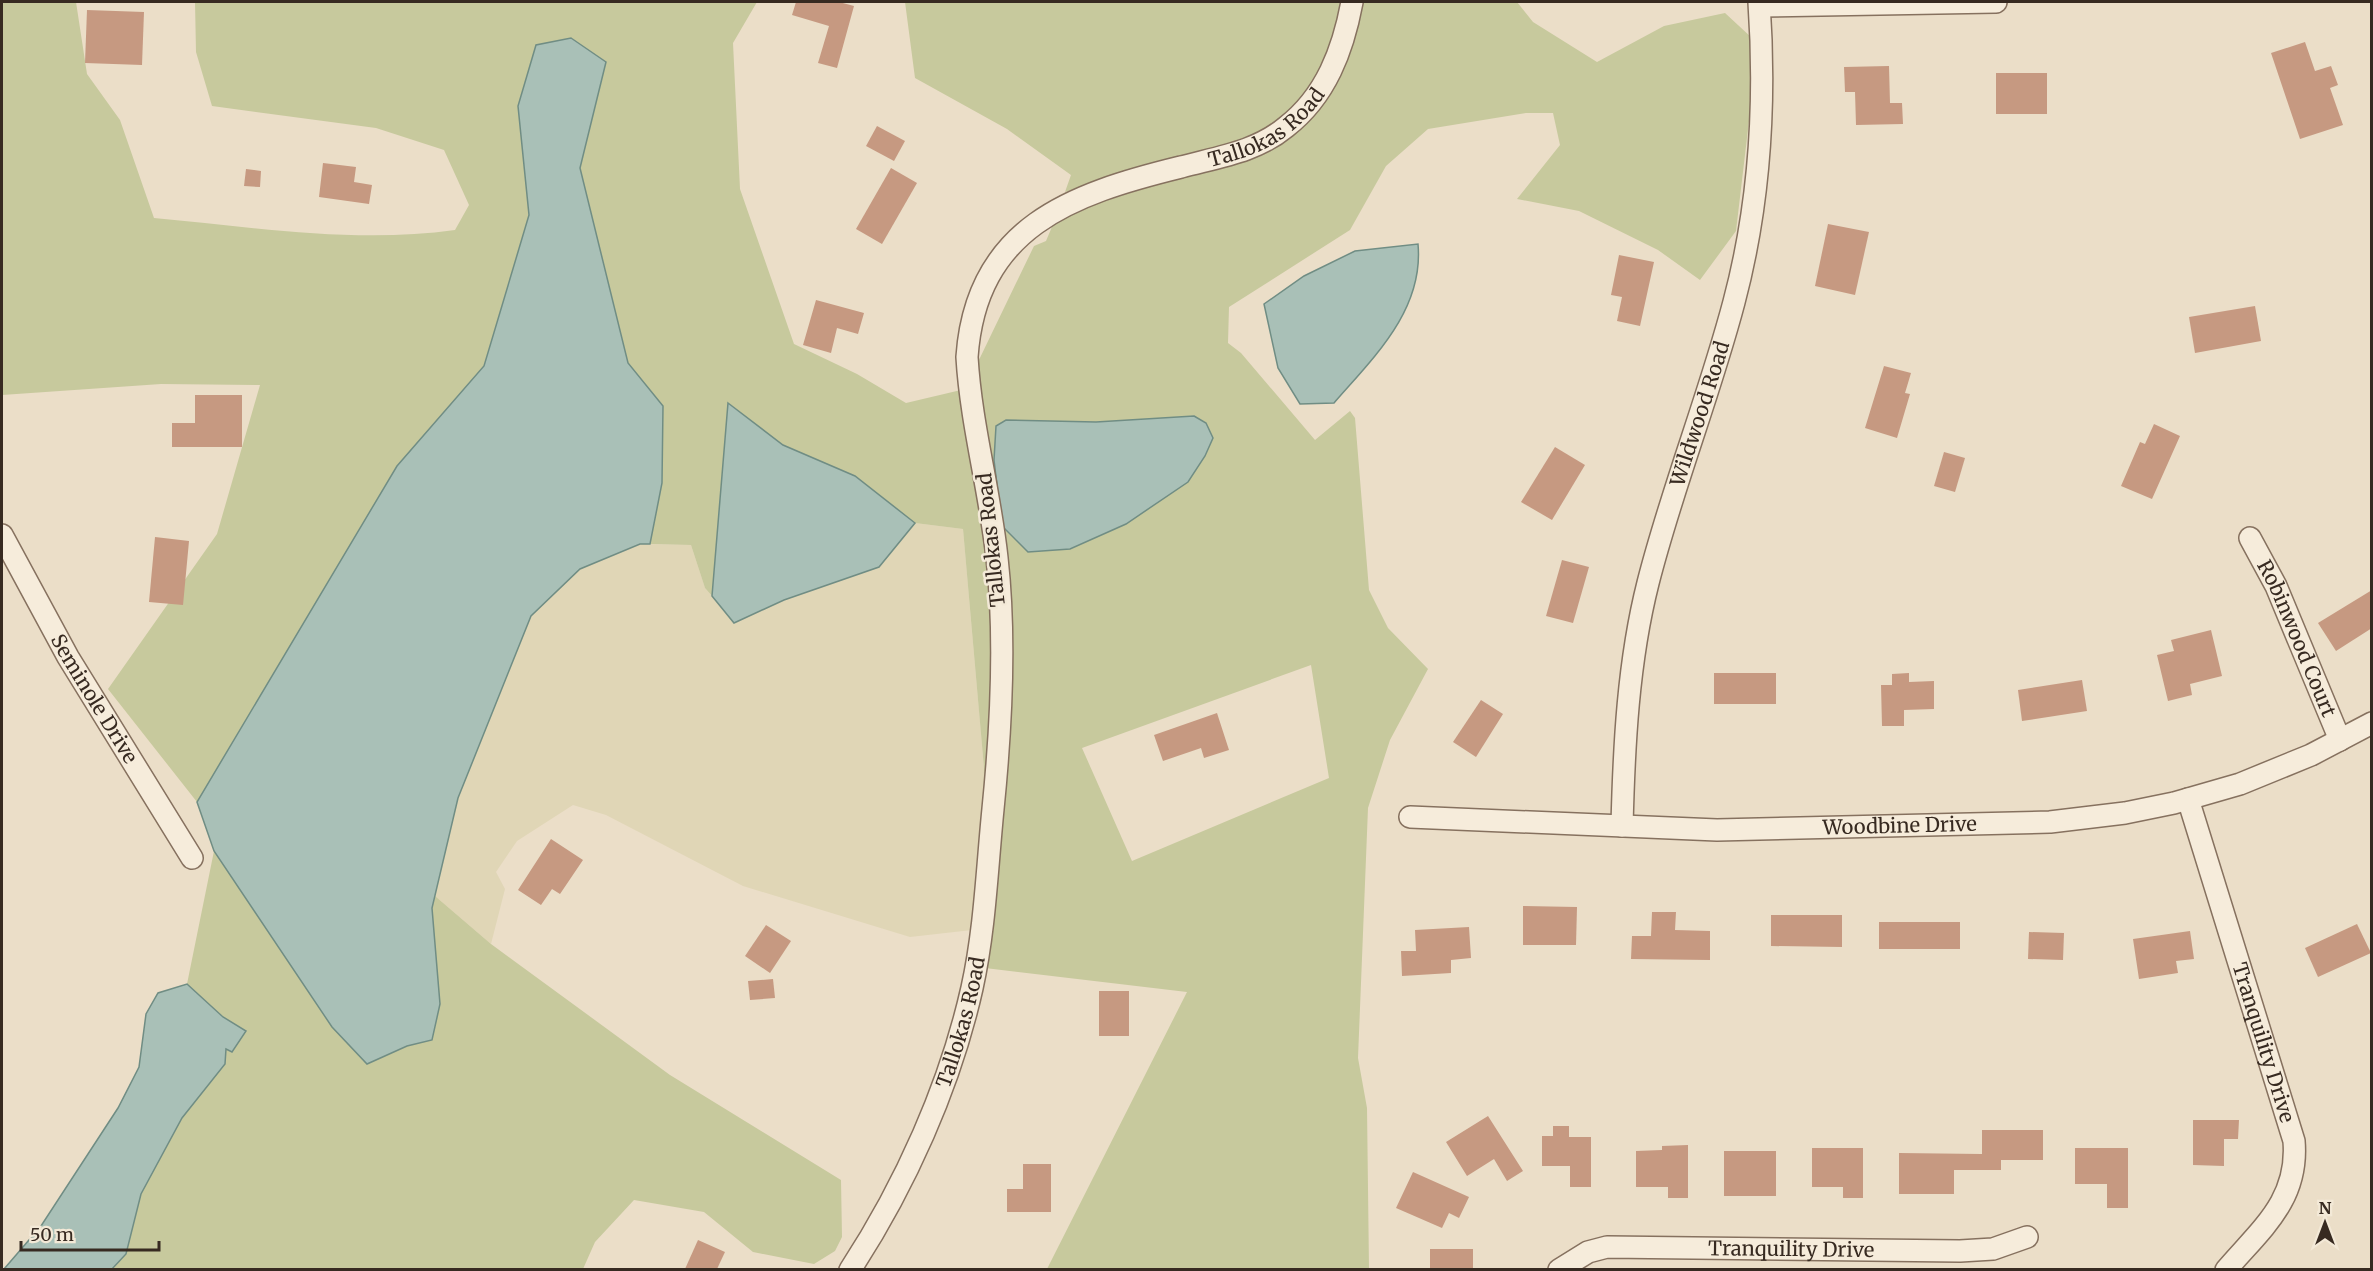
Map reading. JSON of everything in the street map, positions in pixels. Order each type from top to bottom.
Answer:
[{"type":"street","name":"Tallokas Road","points":[[850,1269],[875,1230],[939,1092],[969,997],[979,948],[995,786],[1000,655],[997,559],[967,357],[968,334],[978,296],[1005,251],[1027,229],[1052,210],[1067,202],[1162,171],[1257,146],[1286,128],[1304,112],[1330,75],[1352,2]]},
{"type":"street","points":[[1759,4],[1996,2]]},
{"type":"street","name":"Wildwood Road","points":[[1622,826],[1629,705],[1647,585],[1734,303],[1748,237],[1759,170],[1762,92],[1759,4]]},
{"type":"street","name":"Seminole Drive","points":[[2,535],[68,657],[192,858]]},
{"type":"street","name":"Robinwood Court","points":[[2250,538],[2276,586],[2340,740]]},
{"type":"street","name":"Woodbine Drive","points":[[1410,817],[1717,830],[2050,822],[2126,813],[2188,800],[2278,770],[2372,723]]},
{"type":"street","name":"Tranquility Drive","points":[[2188,800],[2291,1130],[2296,1160],[2292,1182],[2284,1200],[2226,1269]]},
{"type":"street","name":"Tranquility Drive","points":[[1560,1269],[1588,1252],[1607,1247],[1960,1251],[1993,1249],[2027,1237]]},
{"type":"shaded area","points":[[571,38],[606,62],[580,168],[628,363],[663,406],[662,483],[650,544],[640,544],[580,569],[531,616],[458,798],[432,908],[440,1004],[432,1040],[407,1046],[367,1064],[332,1027],[214,851],[197,802],[397,466],[484,366],[529,215],[518,106],[536,45]]},
{"type":"shaded area","points":[[1418,244],[1418,268],[1413,290],[1405,311],[1380,350],[1334,403],[1300,404],[1278,368],[1264,304],[1304,276],[1355,251]]},
{"type":"shaded area","points":[[728,403],[783,445],[855,476],[915,523],[879,567],[784,600],[734,623],[712,596]]},
{"type":"shaded area","points":[[1194,416],[1206,423],[1213,438],[1205,456],[1188,482],[1126,524],[1070,549],[1028,552],[1002,526],[994,460],[996,426],[1006,420],[1096,422]]},
{"type":"shaded area","points":[[915,523],[963,529],[984,768],[983,815],[972,930],[910,937],[743,886],[606,815],[573,805],[517,841],[496,872],[505,889],[491,944],[435,896],[458,798],[531,616],[580,569],[641,544],[691,545],[705,588],[734,622],[784,600],[879,567]]},
{"type":"shaded area","points":[[187,984],[223,1017],[246,1031],[232,1052],[226,1049],[225,1064],[182,1118],[141,1194],[126,1254],[112,1269],[4,1269],[41,1226],[118,1108],[139,1067],[146,1014],[158,993]]},
{"type":"green space","points":[[2,2],[76,2],[87,74],[120,120],[154,218],[304,233],[380,235],[455,230],[469,205],[444,150],[376,128],[212,106],[196,52],[195,2],[757,2],[733,43],[740,189],[794,344],[857,374],[906,403],[961,390],[983,519],[990,594],[991,689],[983,815],[984,768],[963,529],[915,523],[855,476],[783,445],[728,403],[712,596],[705,588],[691,545],[650,544],[662,483],[663,406],[628,363],[580,168],[606,62],[571,38],[536,45],[518,106],[529,215],[484,366],[397,466],[197,802],[108,689],[217,534],[260,385],[161,384],[2,395]]},
{"type":"green space","points":[[905,2],[1343,2],[1330,43],[1314,81],[1290,112],[1273,125],[1231,144],[1148,164],[1065,192],[1071,175],[1007,129],[915,78]]},
{"type":"green space","points":[[1361,2],[1517,2],[1533,22],[1597,62],[1664,26],[1725,13],[1752,38],[1753,87],[1736,231],[1700,280],[1658,250],[1579,211],[1517,199],[1560,145],[1553,113],[1526,113],[1428,129],[1386,166],[1350,230],[1229,307],[1228,343],[1241,353],[1315,440],[1350,411],[1355,418],[1369,590],[1388,628],[1428,669],[1390,740],[1368,808],[1358,1058],[1367,1108],[1369,1269],[1047,1269],[1187,992],[985,968],[1002,526],[1096,422],[1006,420],[996,426],[994,460],[999,507],[977,364],[1034,246],[1046,241],[1054,222],[1070,212],[1164,182],[1261,156],[1290,138],[1310,120],[1338,79]],"holes":[[[1311,665],[1329,778],[1132,861],[1082,748]]]},
{"type":"green space","points":[[214,851],[332,1027],[367,1063],[407,1046],[432,1040],[432,908],[435,896],[491,944],[670,1075],[841,1180],[842,1237],[835,1251],[814,1264],[753,1252],[704,1212],[634,1200],[595,1242],[583,1269],[112,1270],[126,1254],[141,1194],[182,1118],[225,1064],[226,1048],[246,1031],[223,1017],[187,984]]},
{"type":"building","points":[[796,2],[839,2],[854,6],[837,68],[818,63],[829,26],[792,15]]},
{"type":"building","points":[[87,10],[144,12],[142,65],[85,63]]},
{"type":"building","points":[[2305,42],[2315,71],[2331,66],[2338,85],[2330,88],[2343,125],[2300,139],[2271,53]]},
{"type":"building","points":[[1889,66],[1890,103],[1902,103],[1903,124],[1856,125],[1855,92],[1845,92],[1844,67]]},
{"type":"building","points":[[1996,73],[2047,73],[2047,114],[1996,114]]},
{"type":"building","points":[[877,126],[905,141],[894,161],[866,146]]},
{"type":"building","points":[[323,163],[356,167],[354,182],[372,185],[369,204],[319,197]]},
{"type":"building","points":[[891,168],[917,183],[882,244],[856,229]]},
{"type":"building","points":[[246,169],[261,171],[260,187],[244,186]]},
{"type":"building","points":[[1828,224],[1869,232],[1855,295],[1815,286]]},
{"type":"building","points":[[1619,255],[1654,262],[1640,326],[1617,321],[1622,297],[1611,295]]},
{"type":"building","points":[[816,300],[864,313],[858,334],[837,328],[831,353],[803,345]]},
{"type":"building","points":[[2255,306],[2261,341],[2195,353],[2189,317]]},
{"type":"building","points":[[1884,366],[1911,373],[1905,393],[1910,394],[1897,438],[1865,428]]},
{"type":"building","points":[[195,395],[242,395],[242,447],[172,447],[172,423],[195,423]]},
{"type":"building","points":[[2154,424],[2180,436],[2152,499],[2121,486],[2140,442],[2145,444]]},
{"type":"building","points":[[1555,447],[1585,465],[1552,520],[1521,502]]},
{"type":"building","points":[[1944,452],[1965,458],[1955,492],[1934,486]]},
{"type":"building","points":[[155,537],[189,541],[183,605],[149,602]]},
{"type":"building","points":[[1562,560],[1589,567],[1573,623],[1546,616]]},
{"type":"building","points":[[2372,590],[2372,628],[2336,651],[2318,623]]},
{"type":"building","points":[[2211,630],[2222,676],[2190,684],[2192,695],[2168,701],[2157,655],[2174,651],[2171,640]]},
{"type":"building","points":[[1714,673],[1776,673],[1776,704],[1714,704]]},
{"type":"building","points":[[1909,673],[1909,682],[1934,681],[1934,709],[1904,710],[1904,726],[1882,726],[1881,685],[1892,685],[1892,674]]},
{"type":"building","points":[[2082,680],[2087,711],[2022,721],[2018,690]]},
{"type":"building","points":[[1481,700],[1503,714],[1476,757],[1453,742]]},
{"type":"building","points":[[1217,713],[1229,750],[1204,758],[1201,748],[1163,761],[1154,735]]},
{"type":"building","points":[[551,839],[583,860],[560,894],[552,889],[541,905],[518,890]]},
{"type":"building","points":[[1523,906],[1577,907],[1576,945],[1523,945]]},
{"type":"building","points":[[1652,912],[1676,912],[1675,930],[1710,931],[1710,960],[1631,959],[1632,936],[1651,936]]},
{"type":"building","points":[[1771,915],[1842,915],[1842,947],[1771,946]]},
{"type":"building","points":[[1879,922],[1960,922],[1960,949],[1879,949]]},
{"type":"building","points":[[2357,924],[2371,953],[2318,977],[2305,948]]},
{"type":"building","points":[[766,925],[791,941],[770,973],[745,956]]},
{"type":"building","points":[[1469,927],[1471,958],[1451,960],[1451,973],[1402,976],[1401,951],[1416,951],[1415,930]]},
{"type":"building","points":[[2190,931],[2194,959],[2176,961],[2178,973],[2139,979],[2133,939]]},
{"type":"building","points":[[2029,932],[2064,933],[2063,960],[2028,959]]},
{"type":"building","points":[[773,979],[775,998],[750,1000],[748,981]]},
{"type":"building","points":[[1099,991],[1129,991],[1129,1036],[1099,1036]]},
{"type":"building","points":[[1488,1116],[1523,1171],[1507,1181],[1494,1159],[1467,1176],[1446,1142]]},
{"type":"building","points":[[2193,1120],[2239,1120],[2238,1139],[2224,1139],[2224,1166],[2193,1165]]},
{"type":"building","points":[[1553,1126],[1569,1126],[1569,1137],[1591,1137],[1591,1187],[1570,1187],[1570,1166],[1542,1166],[1542,1136],[1553,1136]]},
{"type":"building","points":[[1982,1130],[2043,1130],[2043,1160],[2001,1160],[2001,1170],[1954,1170],[1954,1194],[1899,1194],[1899,1153],[1982,1154]]},
{"type":"building","points":[[1688,1145],[1688,1198],[1668,1198],[1668,1187],[1636,1187],[1636,1151],[1662,1150],[1662,1146]]},
{"type":"building","points":[[1812,1148],[1863,1148],[1863,1198],[1843,1198],[1843,1187],[1812,1187]]},
{"type":"building","points":[[2075,1148],[2128,1148],[2128,1208],[2107,1208],[2107,1184],[2075,1184]]},
{"type":"building","points":[[1724,1151],[1776,1151],[1776,1196],[1724,1196]]},
{"type":"building","points":[[1023,1164],[1051,1164],[1051,1212],[1007,1212],[1007,1189],[1023,1189]]},
{"type":"building","points":[[1413,1172],[1469,1197],[1459,1218],[1449,1213],[1442,1228],[1396,1208]]},
{"type":"building","points":[[698,1240],[725,1252],[717,1269],[685,1269]]},
{"type":"building","points":[[1430,1249],[1473,1249],[1473,1269],[1430,1269]]}]
